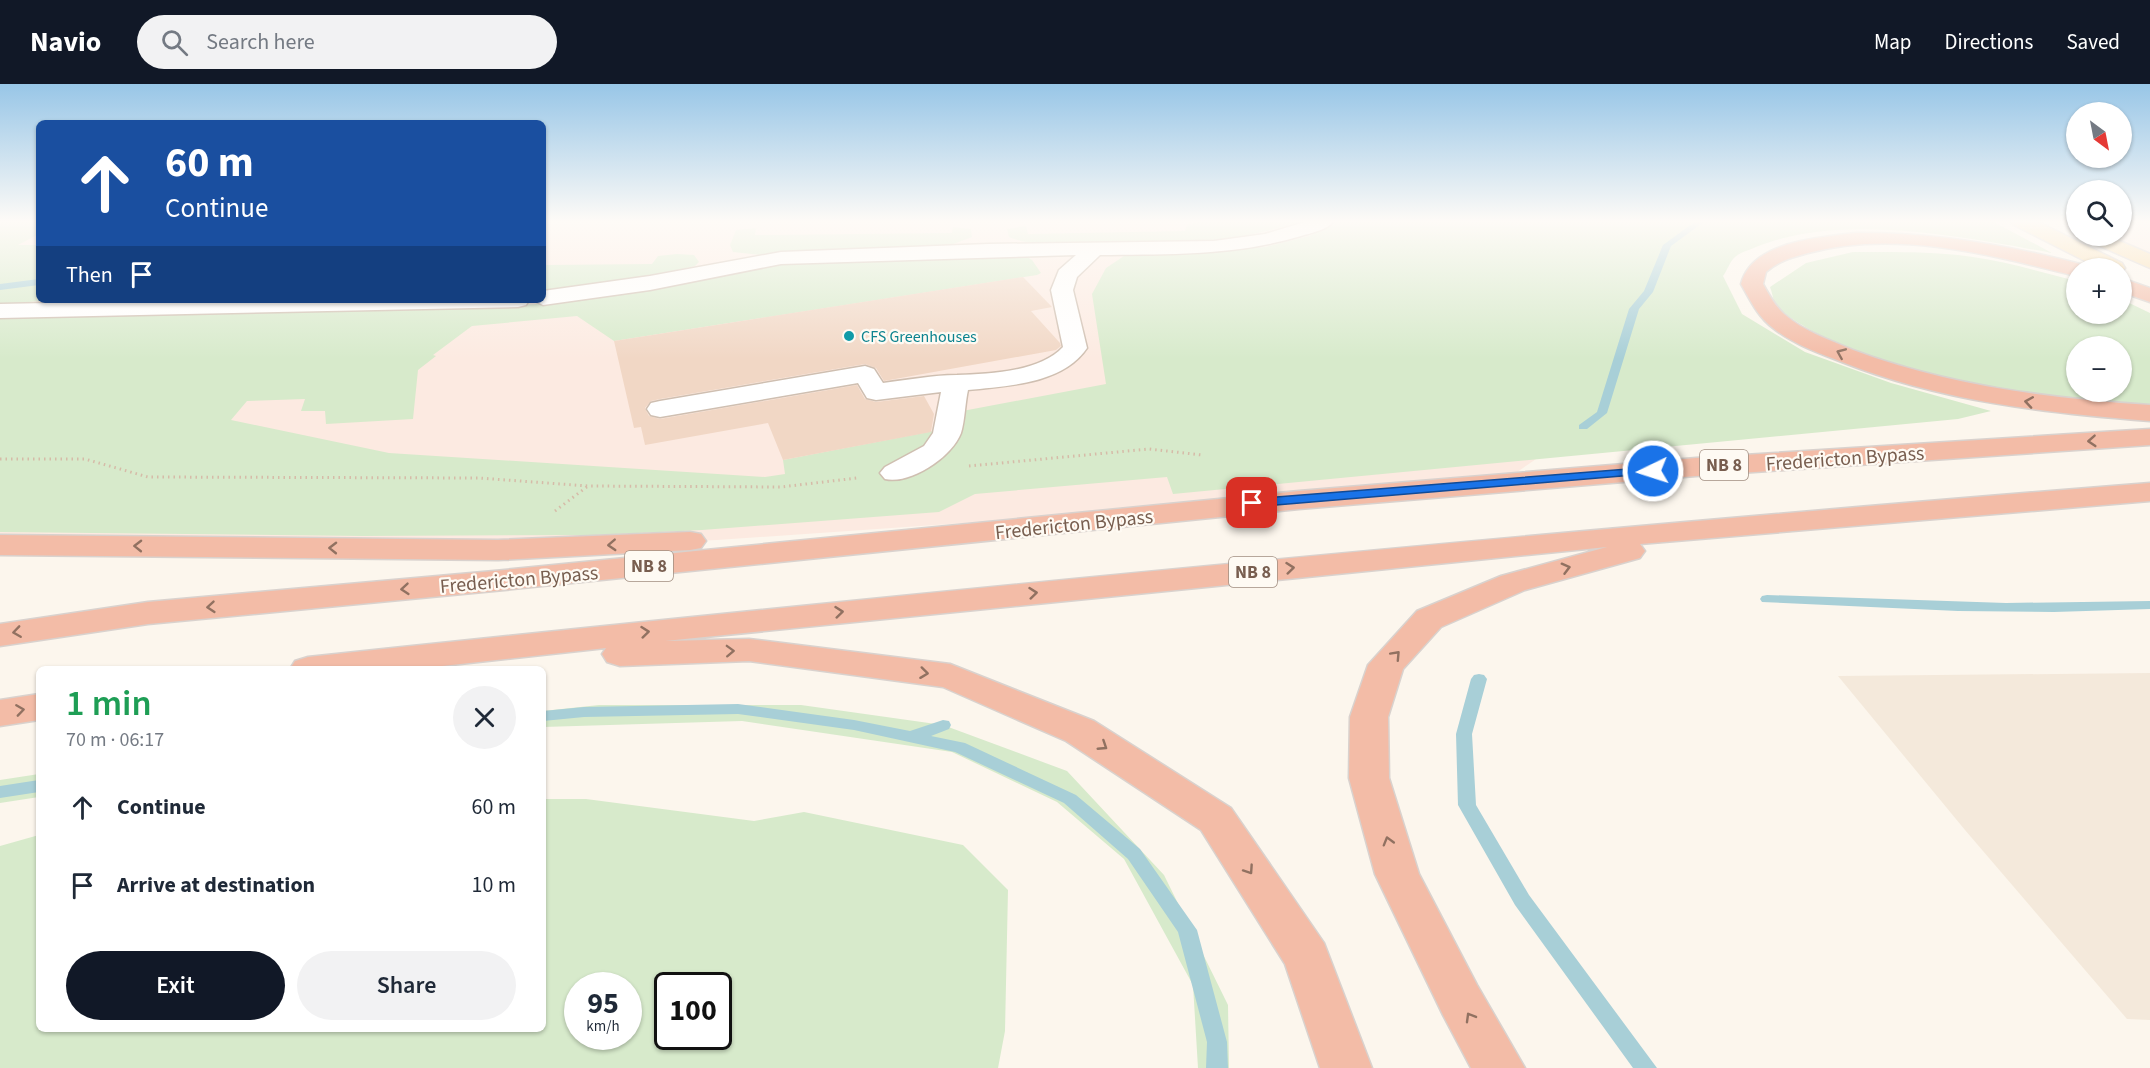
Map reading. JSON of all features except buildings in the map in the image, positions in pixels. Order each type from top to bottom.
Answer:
[{"type":"highway","points":[[1761,267],[1757,270],[1752,284],[1761,301],[1776,319],[1797,333],[1854,359],[1889,372],[1972,392],[2064,408],[2150,413]]},
{"type":"highway","points":[[2132,289],[2150,296]]},
{"type":"highway","name":"Fredericton Bypass","points":[[0,634],[148,613],[542,577],[1299,500],[1696,467],[2150,437]]},
{"type":"highway","name":"NB 8","points":[[329,666],[795,616],[1718,527],[2150,492]]},
{"type":"highway","points":[[0,545],[498,550],[717,540],[1299,500]]},
{"type":"highway","points":[[1499,1068],[1460,1000],[1397,874],[1370,778],[1369,717],[1386,665],[1429,619],[1513,583],[1718,527]]},
{"type":"highway","points":[[357,662],[749,650],[950,676],[1080,731],[1216,819],[1307,957],[1346,1068]]},
{"type":"highway","points":[[0,713],[36,707]]},
{"type":"main road","points":[[2132,277],[2150,286]]},
{"type":"street","points":[[546,298],[650,283],[734,267]]},
{"type":"street","points":[[660,409],[865,374],[876,392],[1005,377],[1040,370],[1063,361],[1075,348],[1062,290],[1067,275],[1075,267]]},
{"type":"street","points":[[0,311],[102,304],[206,303]]},
{"type":"street","points":[[895,473],[934,452],[947,433],[956,382]]},
{"type":"path","points":[[964,466],[1149,449],[1202,455]]},
{"type":"path","points":[[0,459],[85,459],[148,477],[479,478],[588,486],[781,487],[895,473]]},
{"type":"shaded area","points":[[0,267],[36,267],[36,303],[546,303],[546,267],[1675,267],[1583,427],[1501,483],[1299,500],[717,540],[498,550],[0,545]]},
{"type":"shaded area","points":[[2150,673],[2150,1020],[2127,1019],[1965,830],[1838,676]]},
{"type":"green space","points":[[0,267],[36,267],[36,301],[0,305]]},
{"type":"green space","points":[[546,267],[691,267],[647,277],[546,292]]},
{"type":"green space","points":[[770,267],[1037,267],[1041,273],[1037,275],[614,341],[577,316],[472,326],[433,355],[436,356],[418,370],[413,419],[326,424],[325,411],[301,411],[305,399],[247,401],[231,420],[389,453],[765,477],[785,474],[783,460],[944,429],[936,416],[1106,384],[1092,294],[1106,268],[1728,267],[1723,276],[1742,314],[1805,352],[1891,383],[1991,411],[1958,419],[1173,494],[1167,477],[975,494],[939,512],[702,530],[595,535],[362,536],[0,532],[0,315],[512,306],[571,301]]},
{"type":"green space","points":[[1800,267],[2023,267],[2066,278],[2066,324],[2132,324],[2132,304],[2150,313],[2150,407],[2090,402],[2132,402],[2132,336],[2066,336],[2066,399],[1977,386],[1892,365],[1812,331],[1787,315],[1775,304],[1770,287]]},
{"type":"green space","points":[[599,705],[801,705],[943,725],[1067,771],[1164,875],[1228,1005],[1229,1068],[1198,1068],[1193,985],[1124,859],[1057,802],[952,752],[742,721],[546,727],[546,711]]},
{"type":"green space","points":[[36,774],[36,797],[0,803],[0,780]]},
{"type":"green space","points":[[546,799],[586,799],[754,821],[804,812],[963,845],[1008,890],[1005,1031],[998,1068],[0,1068],[0,846],[36,836],[36,1032],[546,1032]]},
{"type":"waterway","points":[[1583,427],[1602,413],[1634,309],[1648,292],[1658,267]]},
{"type":"waterway","points":[[0,287],[36,282]]},
{"type":"waterway","points":[[1767,599],[2006,607],[2150,605]]},
{"type":"waterway","points":[[1479,679],[1464,734],[1467,805],[1522,900],[1646,1068]]},
{"type":"waterway","points":[[546,716],[584,712],[738,709],[854,725],[911,737]]},
{"type":"waterway","points":[[911,737],[943,725]]},
{"type":"waterway","points":[[911,737],[959,747],[1070,799],[1134,854],[1187,930],[1217,1042],[1217,1068]]},
{"type":"waterway","points":[[0,792],[36,786]]},
{"type":"place","name":"CFS Greenhouses","points":[[849,336]]},
{"type":"route","points":[[1252,503],[1653,471]]}]
